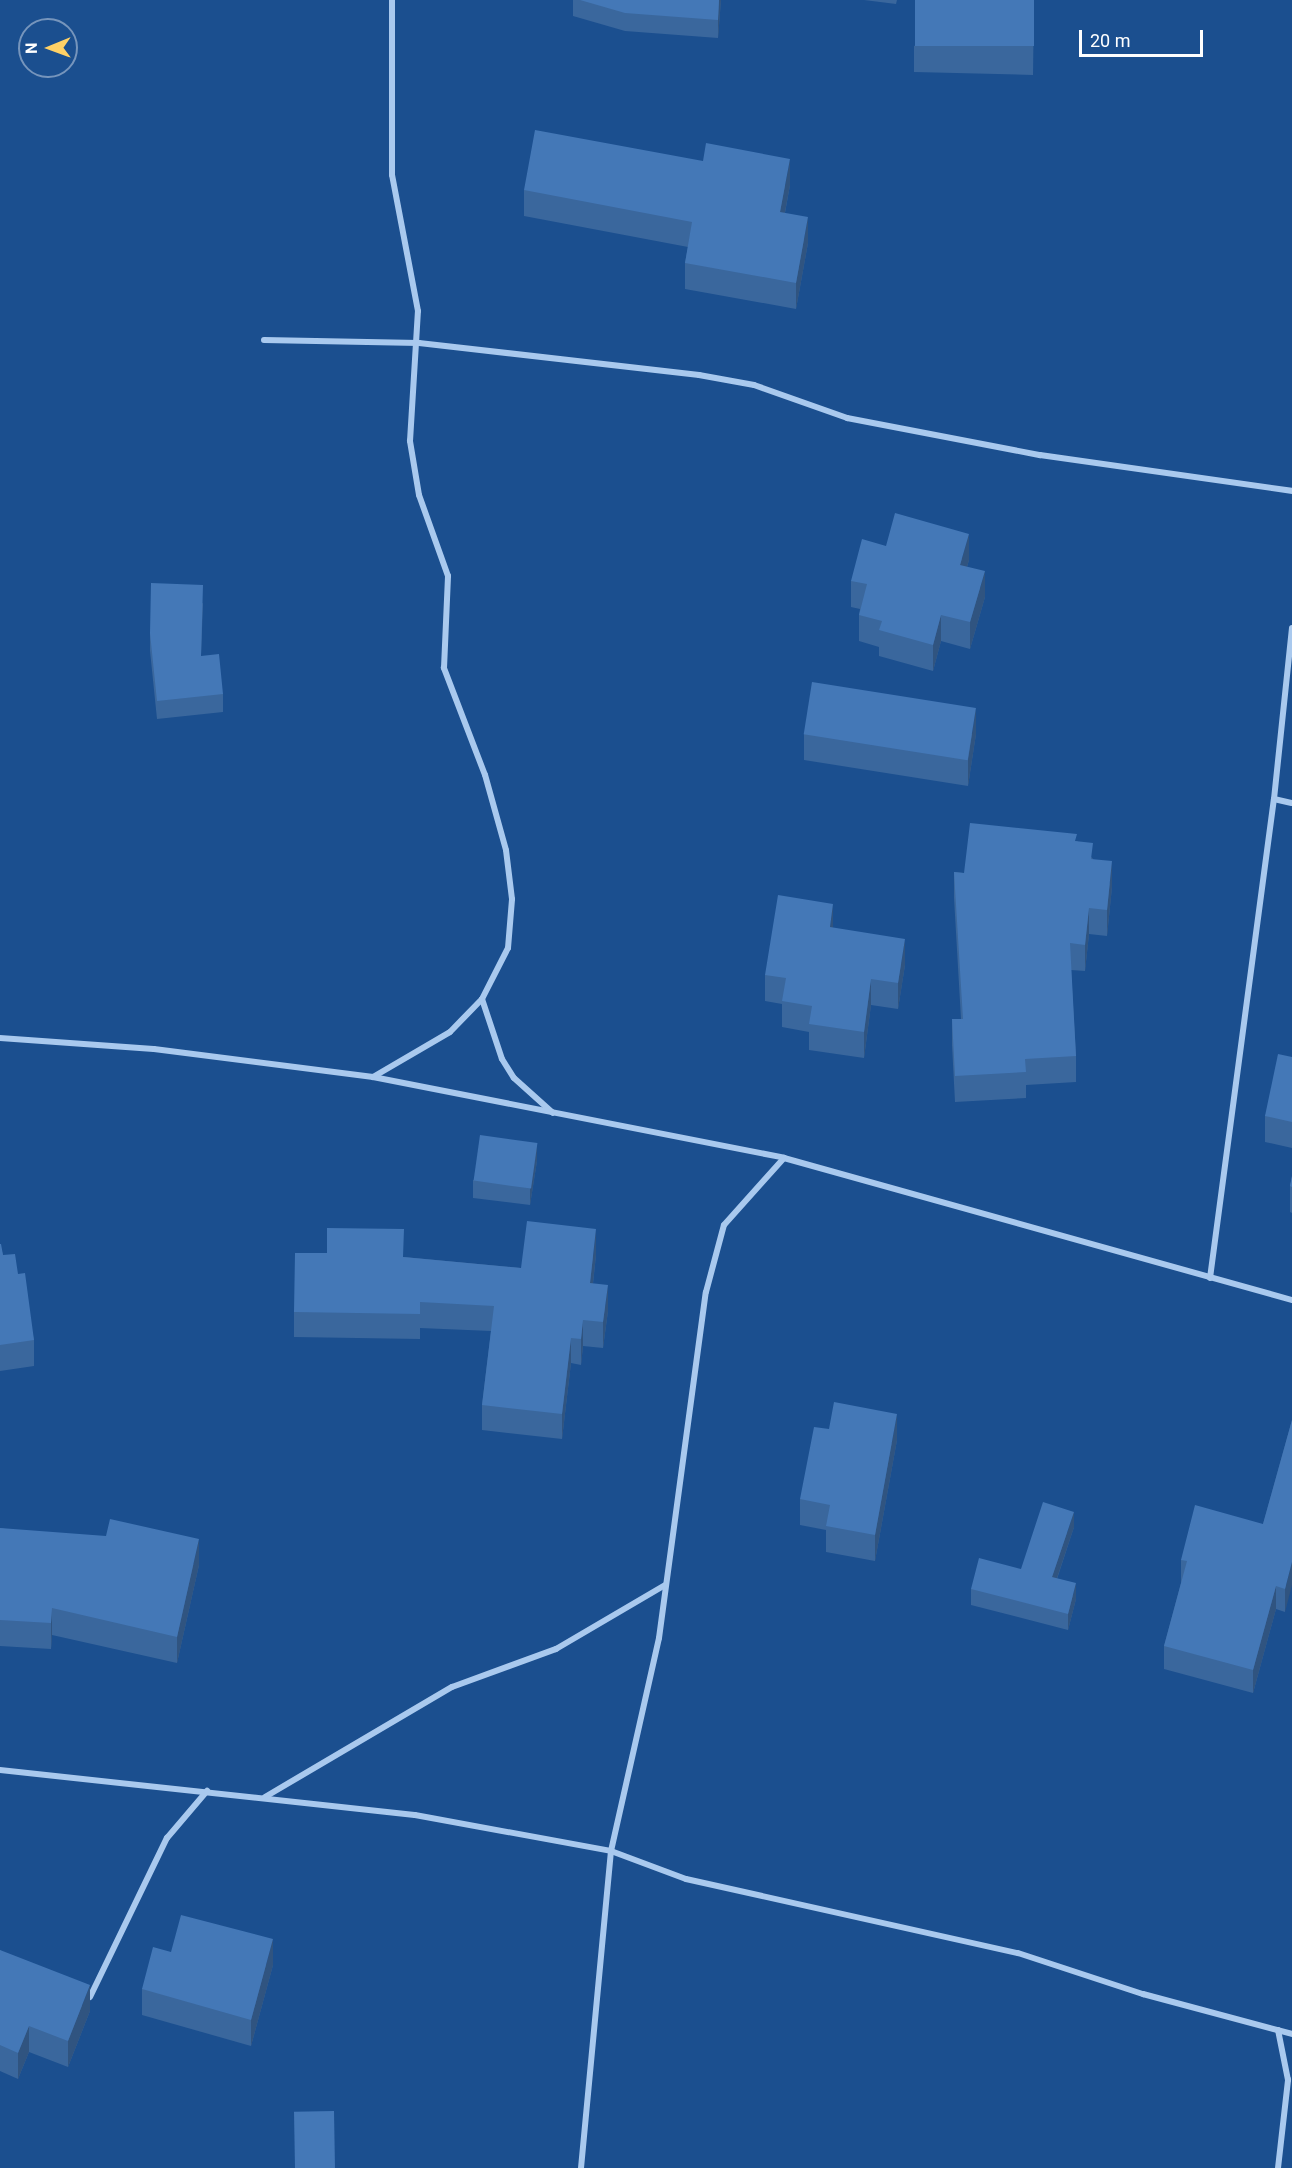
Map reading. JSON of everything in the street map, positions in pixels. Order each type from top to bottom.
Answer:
[{"type":"street","points":[[373,1077],[450,1032],[482,999],[508,948],[512,898],[506,850],[485,775],[452,698],[444,668],[448,576],[418,495],[410,441],[419,343],[409,249],[392,175],[392,0]]},
{"type":"street","points":[[264,340],[419,343],[699,375],[754,385],[847,418],[1040,456],[1292,491]]},
{"type":"street","points":[[1210,1278],[1274,799],[1292,628]]},
{"type":"street","points":[[1274,799],[1292,803]]},
{"type":"street","points":[[482,999],[508,1068],[553,1113]]},
{"type":"street","points":[[0,1038],[154,1049],[373,1077],[784,1158],[1292,1300]]},
{"type":"street","points":[[581,2168],[611,1851],[659,1638],[706,1292],[724,1226],[784,1158]]},
{"type":"street","points":[[264,1797],[452,1687],[556,1649],[665,1585]]},
{"type":"street","points":[[0,1770],[415,1815],[611,1851],[686,1879],[1018,1953],[1143,1994],[1292,2034]]},
{"type":"street","points":[[90,1997],[168,1838],[207,1791]]},
{"type":"street","points":[[1278,2031],[1288,2080],[1278,2168]]},
{"type":"building","points":[[580,0],[719,0],[718,20],[625,13]]},
{"type":"building","points":[[915,0],[1034,0],[1034,46],[915,46]]},
{"type":"building","points":[[535,130],[703,161],[706,143],[790,159],[780,212],[808,217],[796,283],[685,263],[692,222],[524,190]]},
{"type":"building","points":[[895,513],[969,534],[960,565],[985,571],[970,622],[941,615],[933,645],[879,630],[882,621],[859,615],[867,584],[851,581],[862,539],[886,546]]},
{"type":"building","points":[[151,583],[203,585],[201,656],[219,654],[223,694],[157,701],[150,633]]},
{"type":"building","points":[[812,682],[976,708],[968,760],[804,734]]},
{"type":"building","points":[[970,823],[1077,834],[1075,841],[1093,843],[1091,859],[1112,861],[1107,910],[1089,908],[1085,945],[1070,943],[1076,1056],[1025,1059],[1026,1072],[955,1076],[952,1019],[963,1019],[954,872],[964,873]]},
{"type":"building","points":[[778,895],[833,904],[830,927],[905,939],[898,983],[871,979],[864,1032],[809,1024],[812,1006],[782,1001],[786,978],[765,975]]},
{"type":"building","points":[[1278,1054],[1292,1057],[1292,1122],[1265,1116]]},
{"type":"building","points":[[480,1135],[537,1143],[531,1189],[474,1181]]},
{"type":"building","points":[[527,1221],[596,1229],[590,1283],[608,1285],[603,1322],[583,1320],[581,1339],[571,1338],[562,1414],[482,1405],[494,1306],[420,1302],[420,1314],[294,1312],[295,1253],[327,1253],[327,1228],[404,1229],[403,1257],[521,1268]]},
{"type":"building","points":[[0,1244],[3,1255],[15,1254],[18,1274],[25,1273],[34,1340],[0,1345]]},
{"type":"building","points":[[834,1402],[897,1414],[875,1535],[826,1526],[830,1505],[800,1499],[814,1427],[829,1429]]},
{"type":"building","points":[[1292,1420],[1292,1562],[1285,1589],[1276,1586],[1253,1670],[1164,1646],[1187,1561],[1181,1560],[1195,1505],[1263,1524]]},
{"type":"building","points":[[1043,1502],[1074,1512],[1052,1577],[1076,1583],[1068,1614],[971,1589],[979,1558],[1021,1569]]},
{"type":"building","points":[[110,1519],[199,1539],[177,1637],[52,1608],[51,1623],[0,1620],[0,1528],[106,1536]]},
{"type":"building","points":[[181,1915],[273,1939],[251,2020],[142,1989],[153,1947],[171,1952]]},
{"type":"building","points":[[0,1950],[90,1985],[68,2041],[29,2026],[18,2053],[0,2045]]},
{"type":"building","points":[[334,2111],[335,2168],[295,2168],[294,2112]]}]
